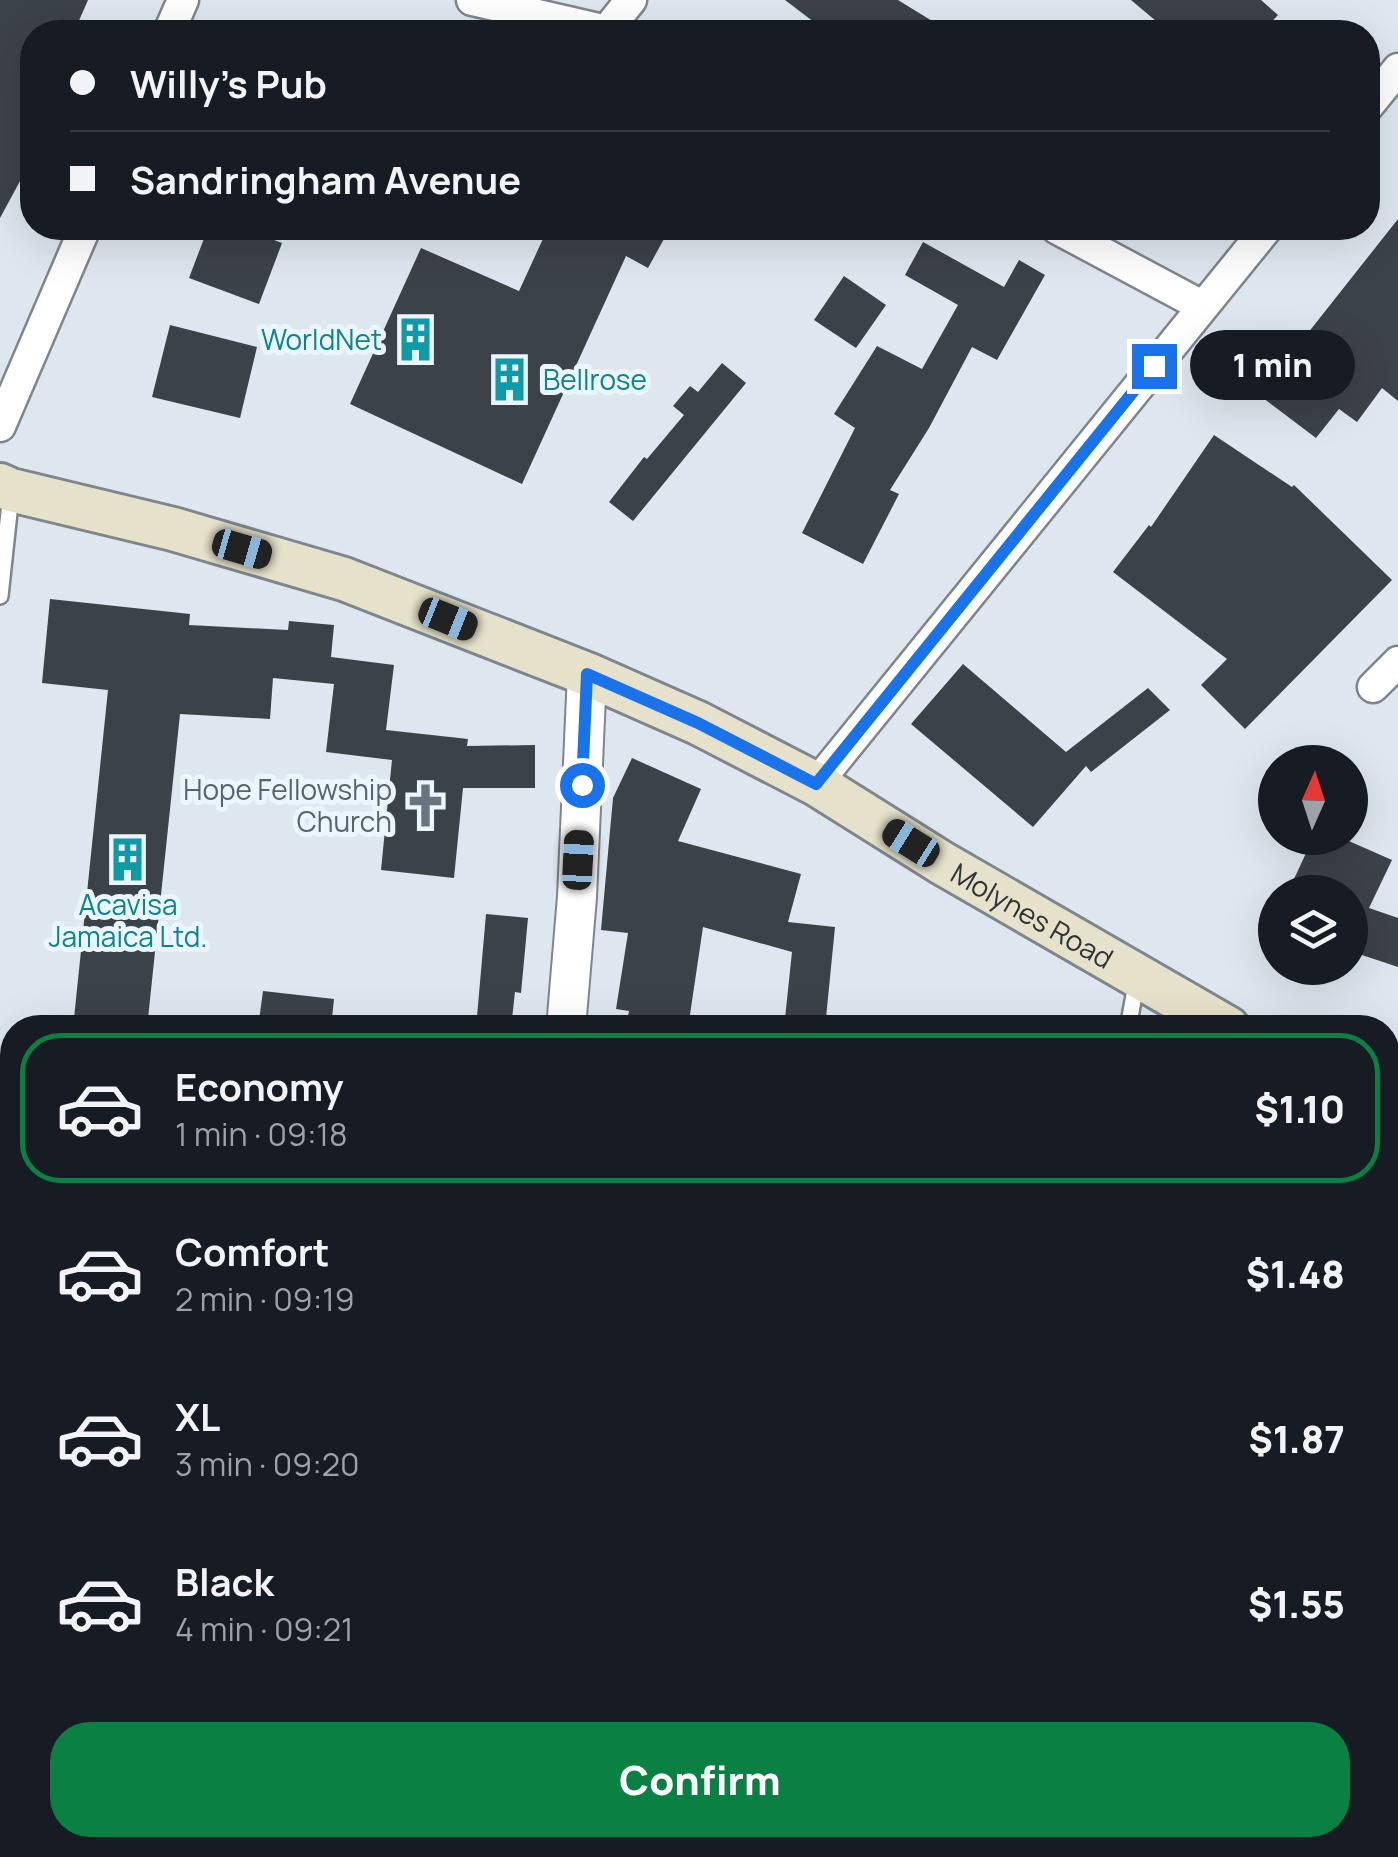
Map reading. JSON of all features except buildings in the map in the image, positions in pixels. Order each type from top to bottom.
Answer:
[{"type":"main road","name":"Molynes Road","points":[[6,488],[173,529],[344,578],[587,674],[698,723],[816,784],[942,863],[1205,1015]]},
{"type":"street","points":[[472,0],[561,20]]},
{"type":"street","points":[[1380,91],[1398,69]]},
{"type":"street","points":[[0,426],[80,240]]},
{"type":"street","points":[[1078,240],[1202,306]]},
{"type":"street","points":[[816,784],[1257,240]]},
{"type":"street","points":[[1373,687],[1398,662]]},
{"type":"street","points":[[567,1015],[577,897],[587,674]]},
{"type":"lane","points":[[0,596],[6,488]]},
{"type":"lane","points":[[1130,1015],[1137,976]]},
{"type":"place","name":"WorldNet","points":[[415,339]]},
{"type":"place","name":"Bellrose","points":[[510,379]]},
{"type":"place","name":"Hope Fellowship Church","points":[[425,805]]},
{"type":"place","name":"Acavisa Jamaica Ltd.","points":[[128,859]]},
{"type":"route","points":[[582,785],[587,674],[698,723],[816,784],[1154,366]]}]
